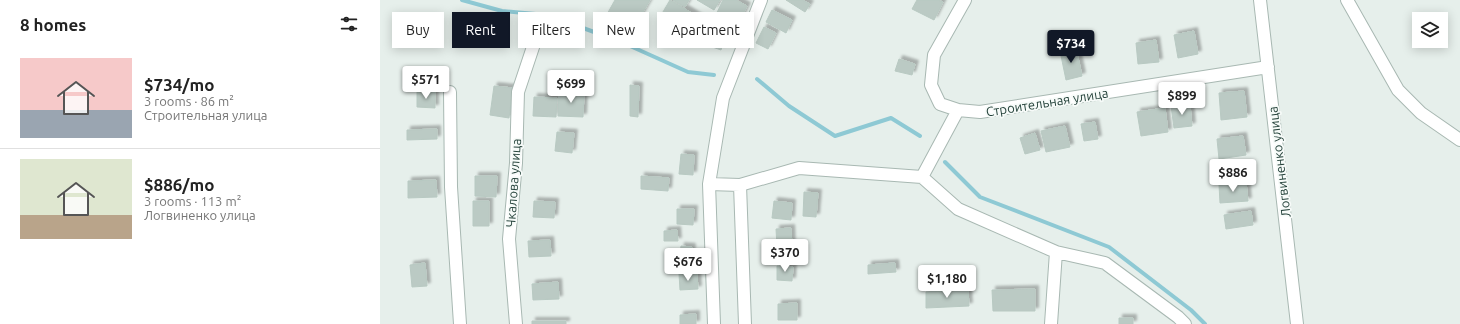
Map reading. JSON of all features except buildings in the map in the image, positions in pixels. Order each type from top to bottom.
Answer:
[{"type":"street","points":[[714,324],[709,184],[723,98],[761,0]]},
{"type":"street","name":"Строительная улица","points":[[965,0],[934,55],[931,85],[940,104],[958,110],[980,112],[1268,67]]},
{"type":"street","name":"Логвиненко улица","points":[[1260,0],[1297,324]]},
{"type":"street","points":[[1347,0],[1398,90],[1421,114],[1460,140]]},
{"type":"street","name":"Чкалова улица","points":[[516,324],[509,239],[516,163],[518,92],[533,48]]},
{"type":"street","points":[[450,92],[450,187],[460,324]]},
{"type":"street","points":[[922,177],[958,110]]},
{"type":"street","points":[[709,184],[740,185],[799,168],[922,177],[958,209],[1056,252],[1104,263],[1178,317],[1185,324]]},
{"type":"street","points":[[740,185],[745,324]]},
{"type":"street","points":[[1051,324],[1056,252]]},
{"type":"waterway","points":[[462,0],[502,11],[547,15],[619,41],[688,72],[714,75]]},
{"type":"waterway","points":[[757,79],[789,106],[835,136],[891,118],[920,136]]},
{"type":"waterway","points":[[945,162],[980,197],[1109,247],[1191,310],[1205,324]]}]
